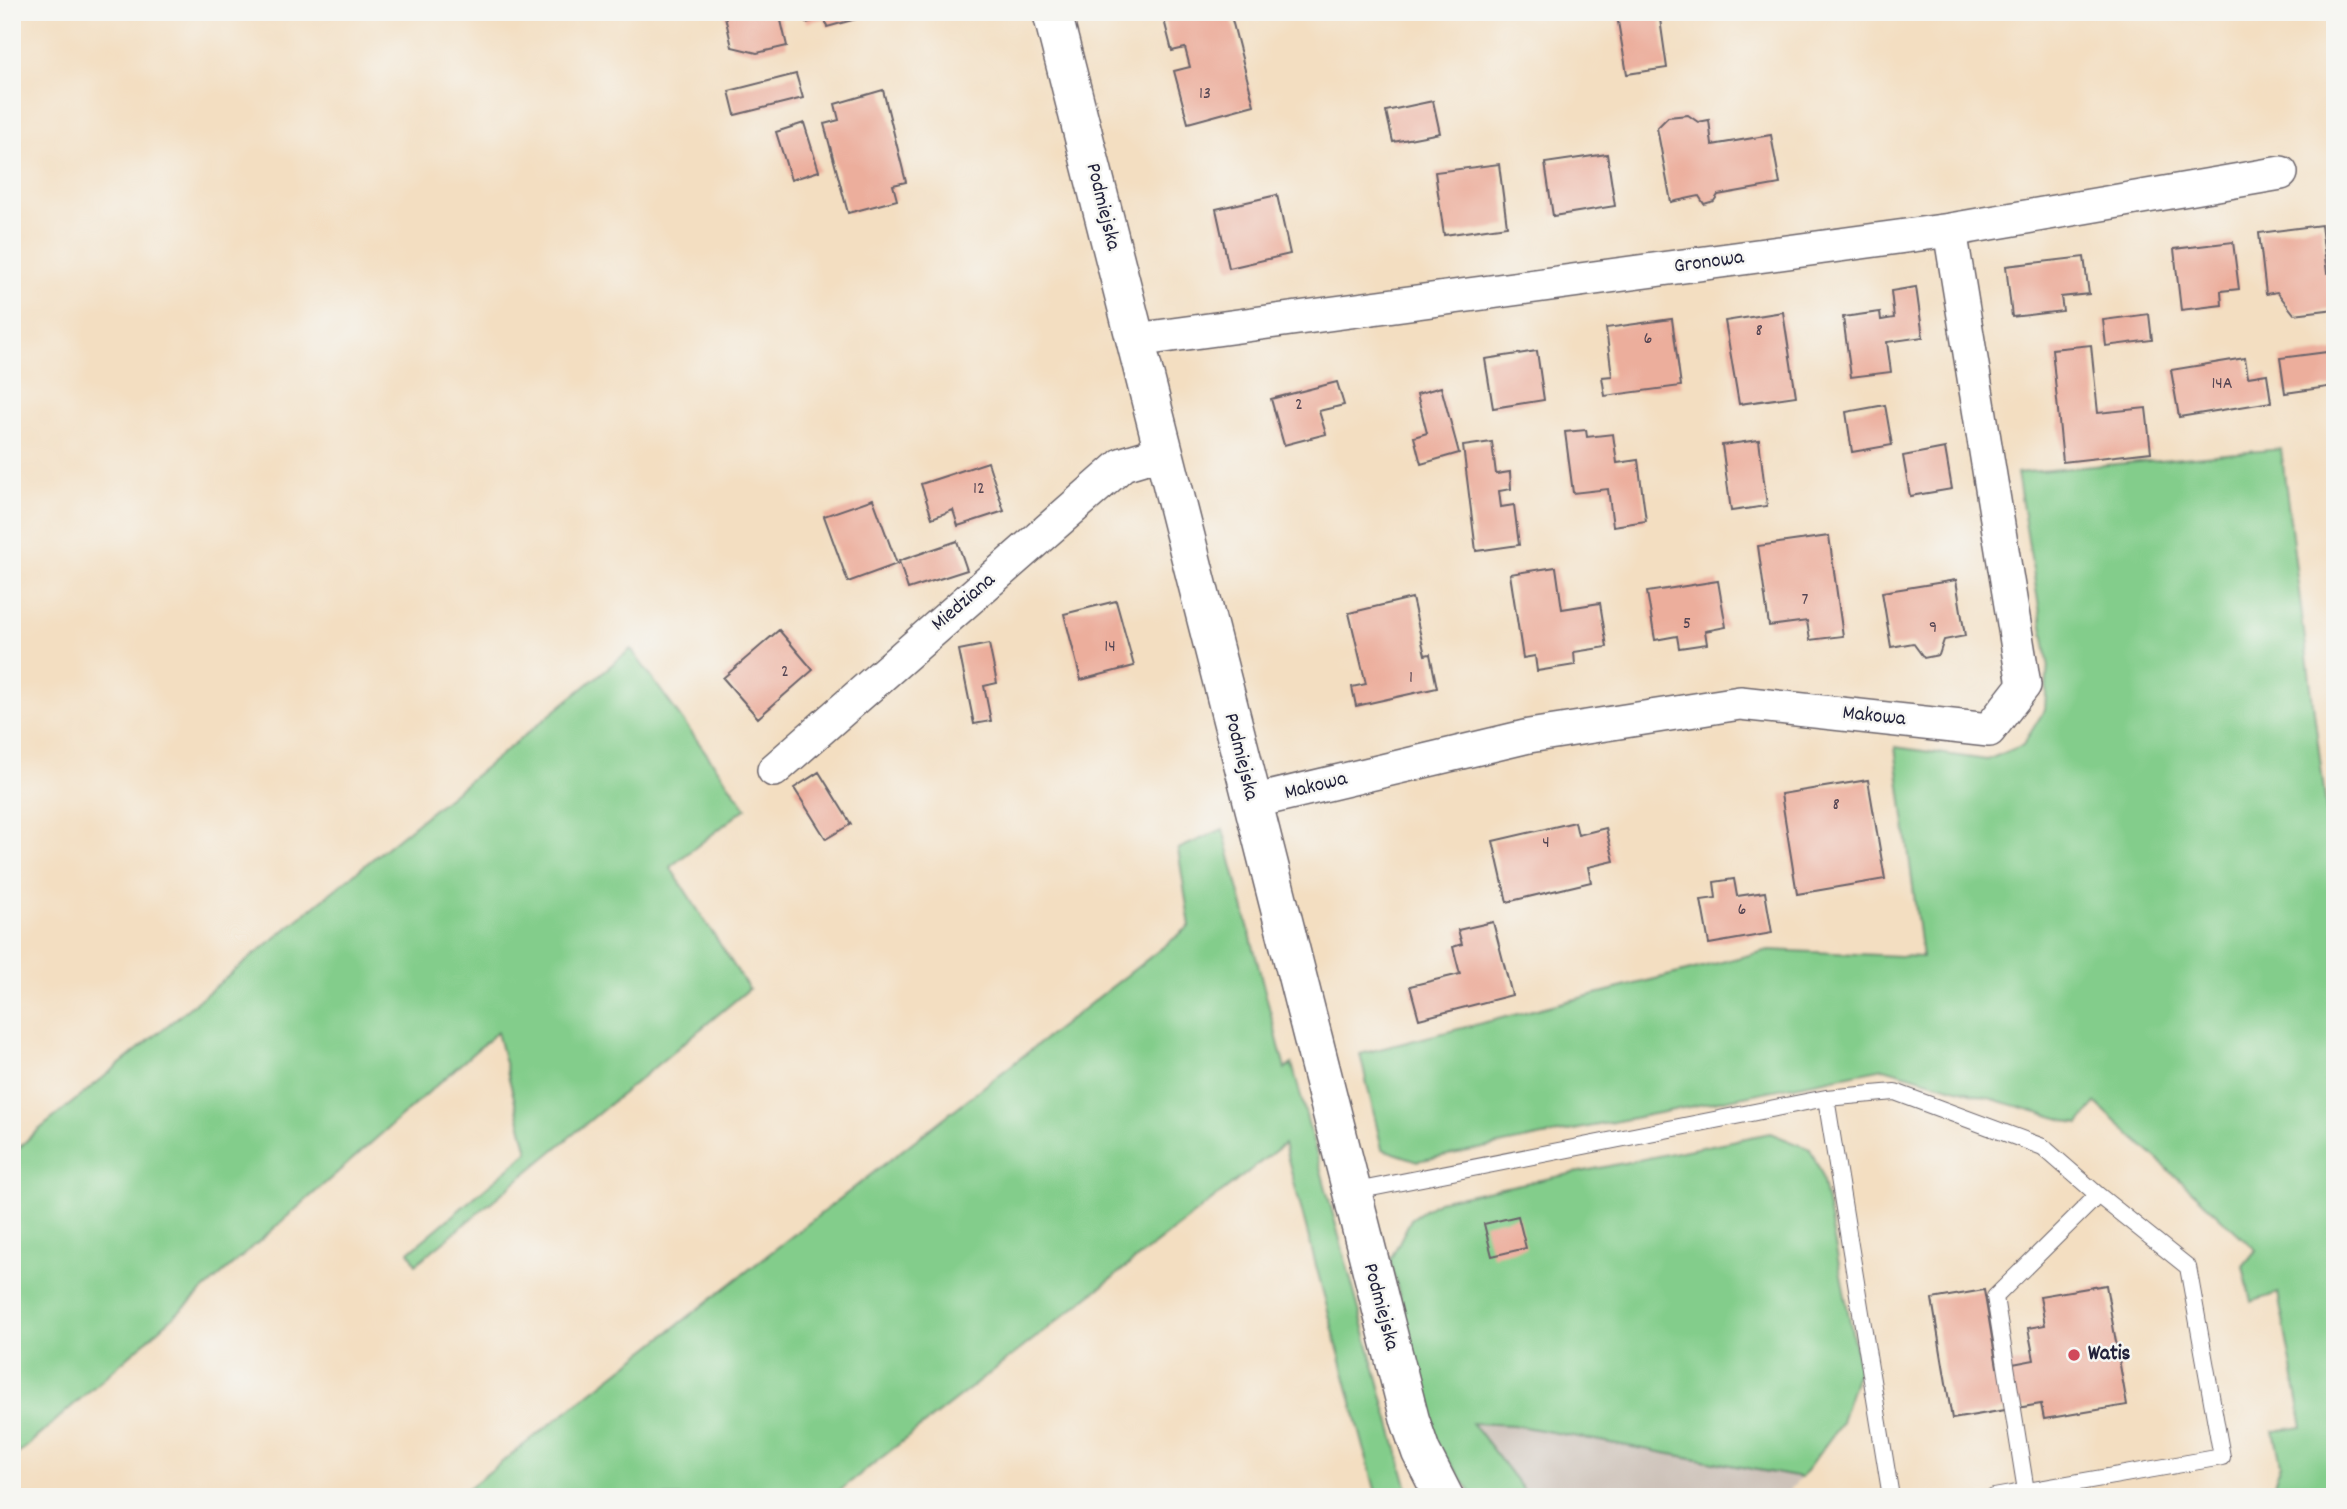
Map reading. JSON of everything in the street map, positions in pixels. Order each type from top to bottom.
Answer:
[{"type":"street","name":"Podmiejska","points":[[1052,12],[1410,1420],[1421,1452],[1444,1497]]},
{"type":"street","name":"Gronowa","points":[[1135,340],[1950,230],[2281,173]]},
{"type":"street","name":"Makowa","points":[[1252,802],[1529,736],[1740,703],[1989,730],[2024,685],[1950,230]]},
{"type":"street","name":"Miedziana","points":[[775,770],[1123,464],[1163,452]]},
{"type":"lane","points":[[1350,1192],[1826,1098],[1895,1092],[2043,1147],[2188,1267],[2222,1457],[1994,1497]]},
{"type":"lane","points":[[1826,1098],[1891,1497]]},
{"type":"lane","points":[[2026,1491],[1995,1297],[2098,1195]]},
{"type":"shaded area","points":[[1471,1423],[1513,1425],[1801,1478],[1783,1497],[1529,1497]]},
{"type":"green space","points":[[2281,449],[2335,878],[2335,1497],[2269,1497],[2281,1464],[2274,1431],[2303,1427],[2278,1293],[2251,1302],[2243,1266],[2256,1250],[2096,1103],[2079,1124],[1884,1068],[1418,1161],[1382,1149],[1360,1054],[1769,950],[1922,957],[1895,747],[1987,760],[2023,745],[2045,709],[2048,662],[2017,473]]},
{"type":"green space","points":[[631,649],[746,808],[670,867],[749,989],[416,1264],[409,1252],[528,1152],[497,1032],[12,1459],[12,1155],[30,1137]]},
{"type":"green space","points":[[1223,829],[1285,1069],[1292,1064],[1410,1497],[1377,1497],[1284,1144],[831,1497],[457,1497],[1190,926],[1178,849]]},
{"type":"green space","points":[[1770,1133],[1810,1149],[1821,1172],[1859,1368],[1840,1425],[1801,1478],[1513,1425],[1472,1423],[1529,1497],[1474,1497],[1438,1446],[1390,1260],[1411,1219],[1438,1201]]},
{"type":"building","points":[[724,12],[779,12],[787,46],[757,53],[732,47]]},
{"type":"building","points":[[804,12],[878,13],[827,27],[825,18],[806,23]]},
{"type":"building","points":[[1162,12],[1230,12],[1254,105],[1188,123],[1174,71],[1190,67],[1185,48],[1172,51]]},
{"type":"building","points":[[1659,12],[1667,68],[1627,74],[1617,16]]},
{"type":"building","points":[[796,74],[803,98],[735,115],[729,91]]},
{"type":"building","points":[[883,90],[906,182],[893,185],[897,200],[848,213],[824,124],[839,120],[835,104]]},
{"type":"building","points":[[1433,101],[1440,133],[1393,142],[1386,111]]},
{"type":"building","points":[[1688,115],[1698,122],[1709,120],[1712,145],[1771,135],[1780,184],[1718,195],[1714,201],[1704,204],[1699,196],[1671,202],[1657,128],[1668,117]]},
{"type":"building","points":[[804,123],[819,171],[791,180],[776,132]]},
{"type":"building","points":[[1607,154],[1615,206],[1553,216],[1545,163]]},
{"type":"building","points":[[1499,164],[1507,226],[1444,235],[1435,172]]},
{"type":"building","points":[[1277,195],[1290,254],[1229,268],[1216,209]]},
{"type":"building","points":[[2321,225],[2327,273],[2335,272],[2335,309],[2294,314],[2277,292],[2266,294],[2259,233]]},
{"type":"building","points":[[2233,242],[2239,289],[2221,291],[2222,305],[2181,310],[2174,249]]},
{"type":"building","points":[[2084,257],[2089,294],[2061,297],[2063,311],[2012,317],[2006,266]]},
{"type":"building","points":[[1916,287],[1923,337],[1887,342],[1891,372],[1851,377],[1843,317],[1880,312],[1881,320],[1894,318],[1891,291]]},
{"type":"building","points":[[1783,312],[1796,396],[1739,404],[1725,321]]},
{"type":"building","points":[[2149,314],[2152,340],[2106,346],[2103,320]]},
{"type":"building","points":[[1672,319],[1681,386],[1605,396],[1602,377],[1612,376],[1606,328]]},
{"type":"building","points":[[2091,345],[2098,413],[2146,408],[2151,452],[2063,462],[2052,349]]},
{"type":"building","points":[[1537,351],[1544,400],[1493,408],[1485,359]]},
{"type":"building","points":[[2335,351],[2335,386],[2285,393],[2280,358]]},
{"type":"building","points":[[2245,358],[2248,377],[2267,374],[2271,402],[2179,417],[2171,370]]},
{"type":"building","points":[[1337,382],[1344,405],[1319,411],[1326,434],[1284,445],[1271,399]]},
{"type":"building","points":[[1441,387],[1459,453],[1421,464],[1414,437],[1427,433],[1417,394]]},
{"type":"building","points":[[1885,405],[1892,445],[1852,452],[1846,412]]},
{"type":"building","points":[[1586,430],[1587,437],[1613,434],[1617,463],[1638,460],[1646,521],[1613,526],[1608,489],[1573,493],[1565,432]]},
{"type":"building","points":[[1759,440],[1767,506],[1731,511],[1722,445]]},
{"type":"building","points":[[1492,442],[1496,474],[1510,472],[1511,489],[1499,491],[1501,507],[1514,505],[1519,545],[1476,551],[1463,446]]},
{"type":"building","points":[[1945,448],[1952,489],[1910,496],[1903,456]]},
{"type":"building","points":[[988,462],[1004,511],[958,526],[953,510],[932,518],[921,484]]},
{"type":"building","points":[[873,499],[897,564],[848,582],[824,516]]},
{"type":"building","points":[[1829,536],[1843,636],[1810,640],[1807,621],[1769,626],[1758,546]]},
{"type":"building","points":[[957,541],[967,570],[908,589],[899,561]]},
{"type":"building","points":[[1556,567],[1562,609],[1600,603],[1607,647],[1574,652],[1575,665],[1537,671],[1535,656],[1523,658],[1510,574]]},
{"type":"building","points":[[1956,580],[1965,636],[1944,640],[1939,655],[1924,658],[1913,643],[1891,647],[1882,592]]},
{"type":"building","points":[[1718,581],[1726,627],[1705,631],[1707,644],[1679,648],[1677,636],[1655,640],[1647,592]]},
{"type":"building","points":[[1412,598],[1425,655],[1430,654],[1437,688],[1356,706],[1352,687],[1366,684],[1349,613]]},
{"type":"building","points":[[1116,601],[1134,666],[1081,680],[1064,614]]},
{"type":"building","points":[[779,630],[813,670],[758,718],[723,678]]},
{"type":"building","points":[[989,644],[997,683],[984,686],[991,721],[974,724],[959,650]]},
{"type":"building","points":[[819,772],[851,824],[826,839],[794,788]]},
{"type":"building","points":[[1868,780],[1885,879],[1797,894],[1781,794]]},
{"type":"building","points":[[1575,822],[1578,835],[1606,828],[1614,861],[1588,867],[1591,882],[1507,902],[1493,841]]},
{"type":"building","points":[[1734,879],[1737,896],[1765,892],[1772,933],[1709,944],[1701,900],[1716,898],[1714,882]]},
{"type":"building","points":[[1493,922],[1512,995],[1419,1019],[1410,986],[1460,974],[1453,947],[1462,944],[1458,930]]},
{"type":"building","points":[[1518,1216],[1526,1248],[1492,1256],[1484,1224]]},
{"type":"building","points":[[2106,1285],[2127,1405],[2044,1419],[2041,1404],[1952,1419],[1932,1299],[1984,1290],[1997,1367],[2034,1360],[2028,1328],[2045,1325],[2040,1296]]},
{"type":"place","name":"Watis","points":[[2074,1355]]}]
